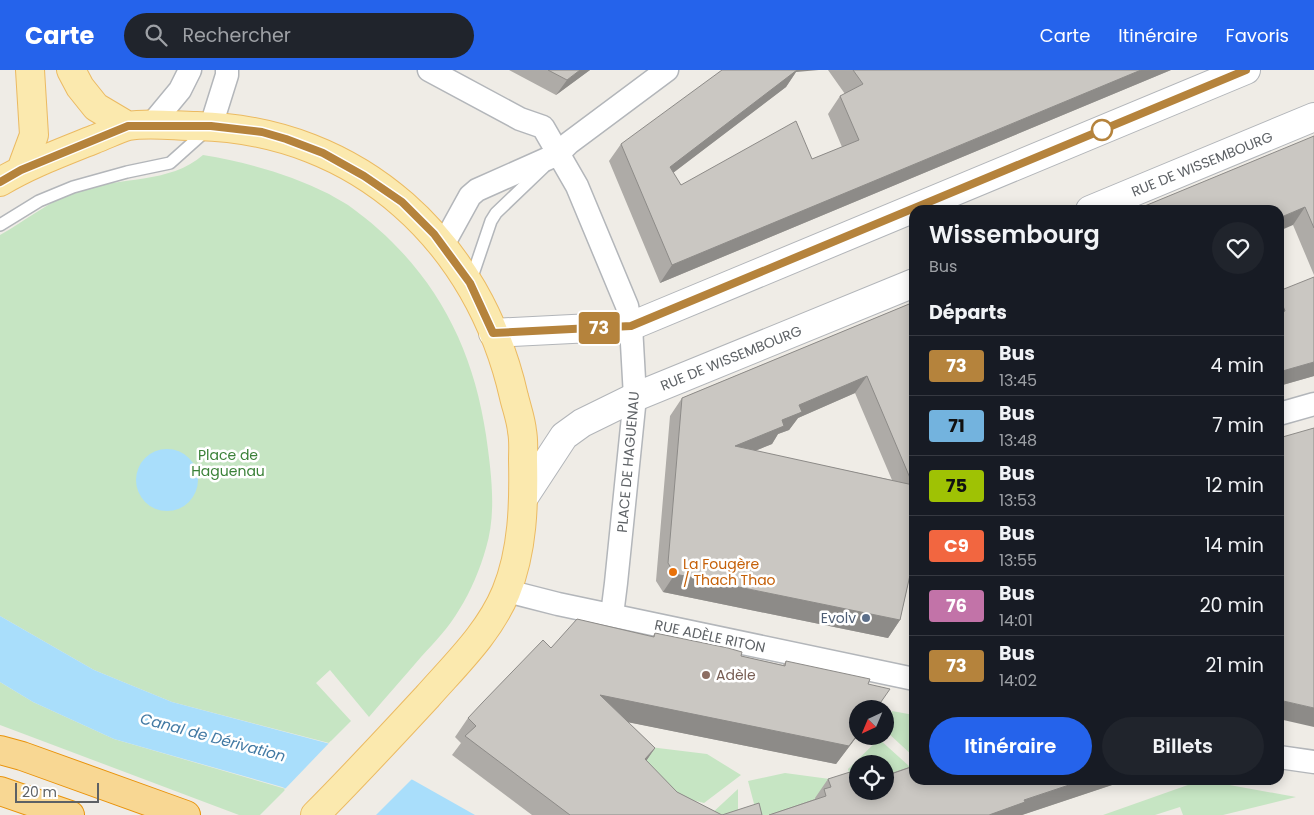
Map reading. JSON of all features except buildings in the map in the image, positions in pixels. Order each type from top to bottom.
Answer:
[{"type":"highway","points":[[0,750],[22,756],[186,815]]},
{"type":"highway","points":[[0,791],[70,815]]},
{"type":"main road","points":[[10,176],[34,135],[30,70]]},
{"type":"main road","points":[[71,70],[80,87],[96,107],[140,126]]},
{"type":"main road","points":[[922,205],[1246,70]]},
{"type":"main road","name":"RUE DE WISSEMBOURG","points":[[1102,205],[1314,118]]},
{"type":"main road","points":[[10,176],[140,126],[211,126],[262,132],[323,153],[364,176],[402,202],[434,234],[470,283],[493,333],[509,376],[523,432],[524,497],[517,557],[507,591],[476,644],[386,742],[315,815]]},
{"type":"main road","points":[[493,333],[631,326],[909,210]]},
{"type":"main road","name":"RUE DE WISSEMBOURG","points":[[524,497],[564,436],[582,423],[635,397],[676,382],[909,285]]},
{"type":"street","points":[[140,126],[180,90],[190,70]]},
{"type":"street","points":[[211,126],[227,70]]},
{"type":"street","name":"PLACE DE HAGUENAU","points":[[429,70],[520,119],[543,127],[577,186],[625,300],[631,326],[635,397],[612,615]]},
{"type":"street","points":[[443,246],[470,196],[477,190],[558,154],[569,143],[667,70]]},
{"type":"street","points":[[1284,413],[1314,404]]},
{"type":"street","name":"RUE ADÈLE RITON","points":[[507,591],[612,615],[909,671]]},
{"type":"street","points":[[1284,758],[1314,762]]},
{"type":"lane","points":[[0,226],[39,201],[73,187],[126,172],[170,163],[211,126]]},
{"type":"lane","points":[[470,283],[491,221],[496,213],[558,154]]},
{"type":"green space","name":"Place de Haguenau","points":[[203,155],[235,161],[298,180],[348,205],[376,227],[401,251],[442,305],[470,367],[479,400],[490,463],[492,506],[484,556],[475,580],[463,603],[446,628],[369,717],[330,670],[316,683],[351,721],[329,743],[172,702],[94,670],[0,616],[0,235],[69,194],[95,186],[175,171]]},
{"type":"green space","points":[[0,682],[33,702],[114,739],[286,789],[260,815],[239,815],[0,725]]},
{"type":"green space","points":[[894,711],[909,714],[909,752],[894,738]]},
{"type":"green space","points":[[617,743],[707,754],[741,775],[704,803],[640,787]]},
{"type":"green space","points":[[873,745],[886,745],[909,766],[909,775],[894,784],[894,755],[862,755]]},
{"type":"green space","points":[[785,773],[837,780],[811,815],[757,815],[748,781]]},
{"type":"green space","points":[[1188,785],[1230,785],[1296,797],[1223,815],[1183,815],[1180,807],[1155,815],[1103,815]]},
{"type":"green space","points":[[738,789],[738,815],[710,815]]},
{"type":"water","points":[[161,449],[173,449],[189,458],[196,468],[198,480],[196,492],[189,502],[173,511],[161,511],[150,506],[141,497],[136,486],[136,474],[141,463],[150,454]]},
{"type":"water","name":"Canal de Dérivation","points":[[0,616],[94,670],[172,702],[338,746],[413,780],[475,815],[346,815],[282,787],[114,739],[33,702],[0,682]]},
{"type":"pier","points":[[331,741],[413,778],[376,815],[340,815],[284,790]]},
{"type":"bus line","name":"73","points":[[923,205],[1246,70]]},
{"type":"bus line","name":"73","points":[[0,182],[21,170],[128,126],[211,126],[262,132],[286,139],[323,153],[364,176],[402,202],[434,234],[470,283],[493,333],[631,326],[909,211]]},
{"type":"place","name":"La Fougère / Thach Thao","points":[[673,572]]},
{"type":"place","name":"Evolv","points":[[866,618]]},
{"type":"place","name":"Adèle","points":[[706,675]]}]
